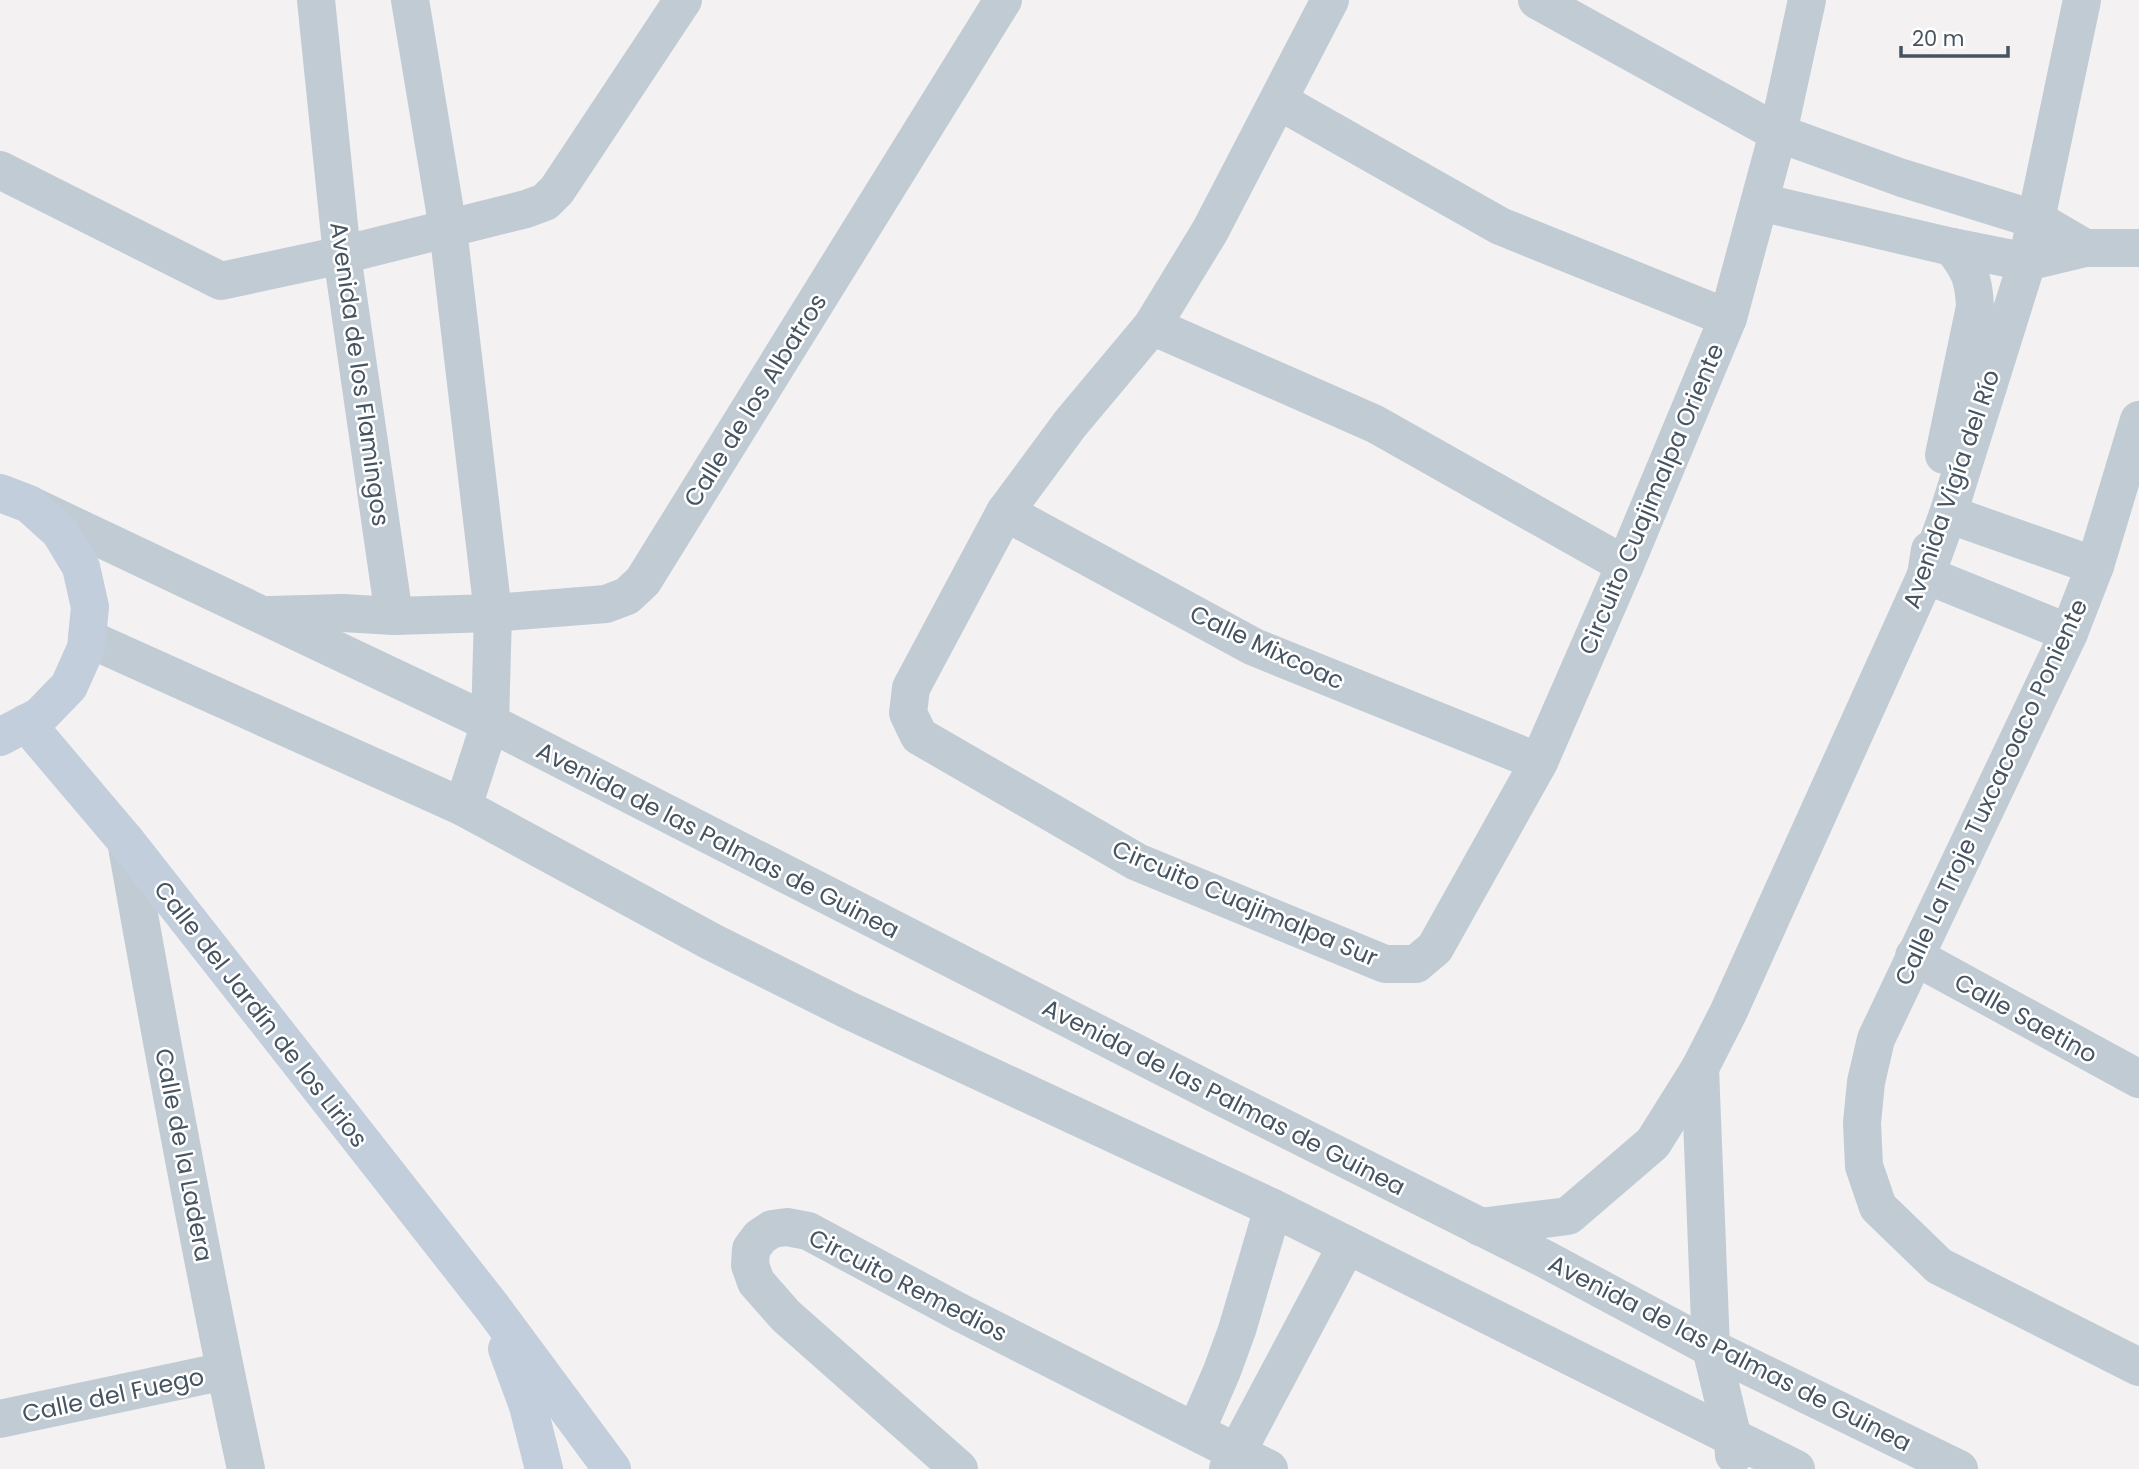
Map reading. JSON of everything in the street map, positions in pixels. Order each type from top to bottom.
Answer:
[{"type":"street","name":"Avenida de los Flamingos","points":[[316,0],[342,256],[394,616]]},
{"type":"street","points":[[410,0],[448,229],[493,613],[489,723],[463,807]]},
{"type":"street","points":[[0,170],[221,281],[342,256],[545,202],[557,190],[683,0]]},
{"type":"street","name":"Calle de los Albatros","points":[[394,616],[493,613],[606,604],[628,596],[643,581],[1003,0]]},
{"type":"street","points":[[1005,512],[1070,424],[1152,326],[1210,232],[1329,0]]},
{"type":"street","points":[[1537,0],[1778,133],[1902,178],[2037,220],[2085,248]]},
{"type":"street","name":"Circuito Cuajimalpa Oriente","points":[[1416,964],[1436,948],[1539,762],[1728,318],[1778,133],[1807,0]]},
{"type":"street","name":"Avenida Vigía del Río","points":[[1480,1227],[1568,1216],[1653,1143],[1700,1068],[1728,1013],[1926,575],[1948,513],[2027,262],[2082,0]]},
{"type":"street","points":[[1279,101],[1500,226],[1728,318]]},
{"type":"street","points":[[1760,202],[2027,262],[2085,248],[2139,248]]},
{"type":"street","points":[[1952,247],[1966,265],[1974,286],[1975,306],[1948,433],[1926,575],[2069,632]]},
{"type":"street","points":[[1152,326],[1375,424],[1625,565]]},
{"type":"street","name":"Calle La Troje Tuxcacoaco Poniente","points":[[2139,421],[2095,566],[2069,632],[1876,1039],[1866,1082],[1862,1123],[1864,1166],[1878,1207],[1938,1266],[2139,1367]]},
{"type":"street","name":"Avenida de las Palmas de Guinea","points":[[14,498],[489,723],[1480,1227],[1711,1348],[1959,1469]]},
{"type":"street","name":"Avenida de las Palmas de Guinea","points":[[13,730],[40,716],[69,686],[86,648],[90,607],[81,567],[60,532],[14,498]]},
{"type":"street","name":"Circuito Cuajimalpa Sur","points":[[1005,512],[911,688],[908,713],[919,736],[1137,862],[1385,964],[1416,964]]},
{"type":"street","name":"Calle Mixcoac","points":[[1005,512],[1254,647],[1539,762]]},
{"type":"street","points":[[1948,513],[2095,566]]},
{"type":"street","points":[[262,615],[343,613],[394,616]]},
{"type":"street","points":[[87,638],[463,807],[712,942],[848,1010],[1273,1208],[1347,1245],[1734,1454],[1796,1469]]},
{"type":"street","name":"Calle del Jardín de los Lirios","points":[[13,730],[125,841],[492,1307],[612,1469]]},
{"type":"street","name":"Calle de la Ladera","points":[[125,841],[169,1081],[246,1469]]},
{"type":"street","name":"Calle Saetino","points":[[1914,956],[2139,1079]]},
{"type":"street","name":"Avenida Vigía del Río","points":[[1700,1068],[1711,1348],[1734,1454]]},
{"type":"street","points":[[1653,1143],[1704,1167]]},
{"type":"street","points":[[1196,1431],[1237,1330],[1273,1208]]},
{"type":"street","name":"Circuito Remedios","points":[[959,1469],[778,1308],[756,1282],[750,1265],[751,1249],[760,1237],[772,1229],[787,1227],[808,1231],[959,1312],[1196,1431],[1245,1464],[1347,1245]]},
{"type":"street","name":"Calle del Jardín de los Lirios","points":[[492,1307],[528,1406],[544,1469]]},
{"type":"street","name":"Calle del Fuego","points":[[0,1419],[225,1371]]}]
